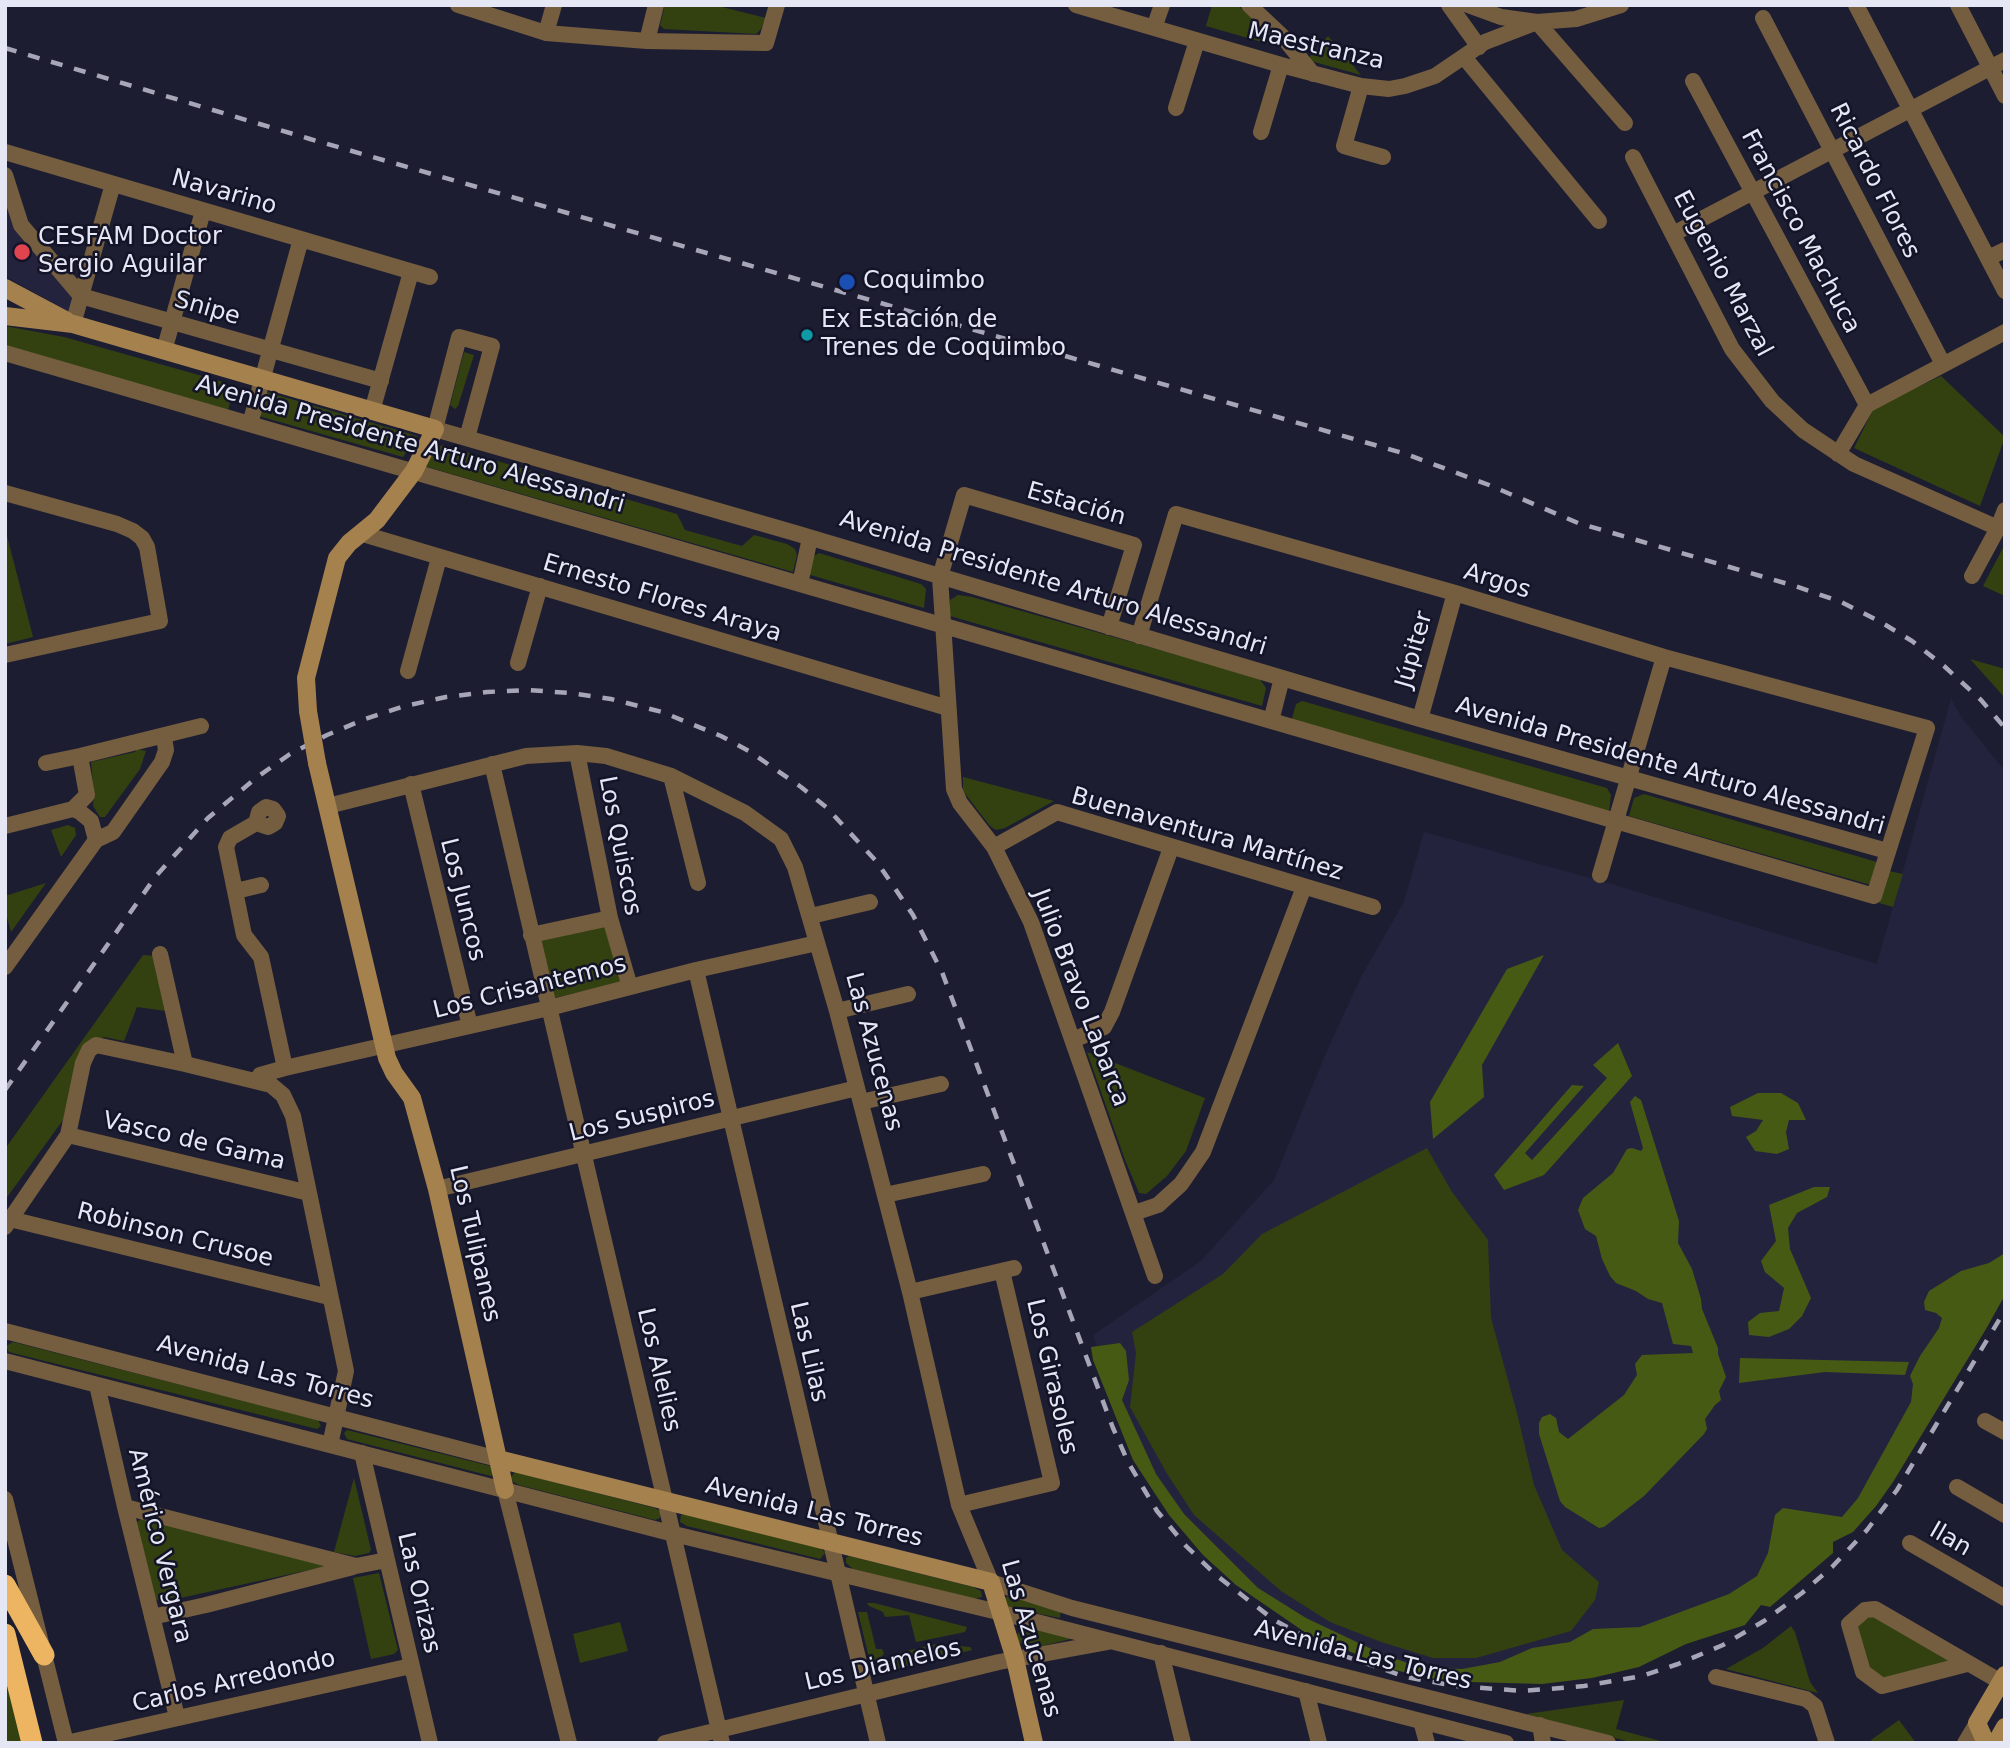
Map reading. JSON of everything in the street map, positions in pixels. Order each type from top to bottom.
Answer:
[{"type":"highway","points":[[5,1585],[44,1655]]},
{"type":"highway","points":[[5,1634],[32,1743]]},
{"type":"street","points":[[458,5],[546,33],[647,41],[766,43],[777,5]]},
{"type":"street","points":[[546,33],[554,5]]},
{"type":"street","points":[[647,41],[656,5]]},
{"type":"street","name":"Maestranza","points":[[1076,5],[1313,74],[1361,86],[1389,89],[1435,76],[1500,35],[1537,22]]},
{"type":"street","points":[[1154,28],[1161,5]]},
{"type":"street","points":[[1249,5],[1282,36],[1313,74]]},
{"type":"street","points":[[1449,5],[1479,47]]},
{"type":"street","points":[[1468,5],[1501,17],[1537,22],[1576,19],[1621,5]]},
{"type":"street","points":[[1856,5],[2005,291]]},
{"type":"street","points":[[1958,5],[1998,64],[2005,96]]},
{"type":"street","name":"Ricardo Flores","points":[[1763,18],[1943,364]]},
{"type":"street","points":[[1537,22],[1625,123]]},
{"type":"street","points":[[1176,108],[1197,41]]},
{"type":"street","points":[[1464,57],[1599,221]]},
{"type":"street","points":[[1673,234],[1998,64]]},
{"type":"street","points":[[1261,132],[1281,65]]},
{"type":"street","name":"Francisco Machuca","points":[[1693,81],[1867,405]]},
{"type":"street","points":[[1361,86],[1344,146],[1383,157]]},
{"type":"street","name":"Navarino","points":[[5,152],[430,278]]},
{"type":"street","name":"Eugenio Marzal","points":[[1633,157],[1731,349],[1744,368],[1787,416],[1854,464],[1998,528]]},
{"type":"street","points":[[5,175],[21,225],[81,296]]},
{"type":"street","points":[[73,324],[113,184]]},
{"type":"street","points":[[164,351],[203,211]]},
{"type":"street","points":[[250,424],[301,239]]},
{"type":"street","points":[[1988,258],[2005,250]]},
{"type":"street","points":[[372,411],[411,272]]},
{"type":"street","name":"Avenida Presidente Arturo Alessandri","points":[[5,288],[73,324]]},
{"type":"street","name":"Snipe","points":[[81,296],[381,381]]},
{"type":"street","name":"Avenida Presidente Arturo Alessandri","points":[[5,316],[73,324],[1420,719],[1887,851],[1874,896],[5,352]]},
{"type":"street","points":[[1838,454],[1867,405],[2005,332]]},
{"type":"street","points":[[435,429],[459,337],[492,346],[467,438]]},
{"type":"street","name":"Los Tulipanes","points":[[435,429],[414,471],[377,520],[349,543],[337,558],[306,678],[308,711],[317,763],[383,1046],[389,1065],[412,1098],[437,1189],[505,1490],[569,1743]]},
{"type":"street","points":[[5,493],[117,524],[142,538],[147,547],[160,621],[5,655]]},
{"type":"street","name":"Estación","points":[[940,577],[964,495],[1134,545],[1109,627]]},
{"type":"street","points":[[1972,576],[2005,510]]},
{"type":"street","name":"Argos","points":[[1139,636],[1176,514],[1455,593],[1664,657],[1927,728],[1887,851]]},
{"type":"street","name":"Ernesto Flores Araya","points":[[363,534],[948,708]]},
{"type":"street","name":"Avenida Presidente Arturo Alessandri","points":[[800,584],[810,538]]},
{"type":"street","points":[[408,671],[439,558]]},
{"type":"street","name":"Julio Bravo Labarca","points":[[940,577],[954,789],[960,803],[994,847],[1031,922],[1155,1276]]},
{"type":"street","points":[[518,663],[540,586]]},
{"type":"street","name":"Júpiter","points":[[1420,719],[1455,593]]},
{"type":"street","points":[[1600,875],[1664,657]]},
{"type":"street","name":"Avenida Presidente Arturo Alessandri","points":[[1271,721],[1282,678]]},
{"type":"street","points":[[46,763],[164,737],[201,726]]},
{"type":"street","points":[[5,967],[13,945],[96,840],[113,832],[162,762],[166,750],[164,737]]},
{"type":"street","name":"Los Quiscos","points":[[578,754],[610,918],[630,987]]},
{"type":"street","name":"Las Azucenas","points":[[328,806],[526,755],[606,756],[671,776],[745,813],[781,839],[795,867],[811,916],[910,1292],[959,1505],[1002,1612],[1034,1743]]},
{"type":"street","points":[[5,827],[73,809],[87,795],[80,756]]},
{"type":"street","name":"Los Alelies","points":[[492,764],[721,1736]]},
{"type":"street","points":[[671,776],[698,883]]},
{"type":"street","name":"Los Juncos","points":[[411,784],[470,1026]]},
{"type":"street","points":[[73,809],[91,821],[96,840]]},
{"type":"street","name":"Buenaventura Martínez","points":[[994,847],[1057,812],[1373,907]]},
{"type":"street","points":[[256,823],[230,838],[226,847],[244,935],[261,957],[285,1068]]},
{"type":"street","points":[[1073,1040],[1104,1027],[1112,1012],[1171,848]]},
{"type":"street","points":[[236,891],[261,885]]},
{"type":"street","points":[[1134,1213],[1158,1205],[1181,1184],[1203,1152],[1304,887]]},
{"type":"street","points":[[811,916],[870,902]]},
{"type":"street","name":"Los Crisantemos","points":[[531,935],[610,918]]},
{"type":"street","name":"Los Crisantemos","points":[[257,1081],[260,1075],[285,1068],[817,943]]},
{"type":"street","points":[[160,954],[186,1064]]},
{"type":"street","name":"Las Lilas","points":[[696,970],[878,1743]]},
{"type":"street","points":[[837,1011],[908,994]]},
{"type":"street","points":[[8,1223],[68,1135],[83,1063],[89,1050],[96,1045],[271,1086],[283,1095],[293,1116],[346,1371],[330,1445]]},
{"type":"street","name":"Los Suspiros","points":[[437,1189],[730,1119],[859,1095],[941,1084]]},
{"type":"street","name":"Vasco de Gama","points":[[68,1135],[309,1193]]},
{"type":"street","points":[[885,1195],[984,1174]]},
{"type":"street","name":"Robinson Crusoe","points":[[8,1223],[329,1297]]},
{"type":"street","name":"Los Girasoles","points":[[910,1292],[1008,1269],[1052,1483],[959,1505]]},
{"type":"street","name":"Avenida Las Torres","points":[[7,1331],[498,1459],[991,1583],[1072,1608],[1608,1743]]},
{"type":"street","name":"Avenida Las Torres","points":[[5,1361],[674,1534],[1002,1612],[1506,1743]]},
{"type":"street","name":"Américo Vergara","points":[[97,1385],[177,1717]]},
{"type":"street","points":[[1984,1421],[2005,1432]]},
{"type":"street","name":"Las Orizas","points":[[362,1453],[429,1743]]},
{"type":"street","points":[[1957,1486],[2005,1515]]},
{"type":"street","points":[[5,1499],[66,1743]]},
{"type":"street","points":[[125,1507],[356,1566]]},
{"type":"street","name":"Ilan","points":[[1910,1543],[2005,1598]]},
{"type":"street","points":[[152,1617],[387,1560]]},
{"type":"street","points":[[1965,1743],[2003,1679],[1967,1664],[1875,1609],[1865,1610],[1849,1624],[1863,1672],[1882,1686],[1967,1664]]},
{"type":"street","name":"Los Diamelos","points":[[665,1743],[721,1736],[866,1693],[1015,1659],[1114,1641]]},
{"type":"street","points":[[1161,1653],[1183,1743]]},
{"type":"street","name":"Carlos Arredondo","points":[[66,1743],[411,1666]]},
{"type":"street","points":[[1716,1677],[1806,1699],[1815,1706],[1827,1743]]},
{"type":"street","points":[[1307,1691],[1318,1743]]},
{"type":"street","points":[[1421,1721],[1427,1743]]},
{"type":"street","points":[[1977,1723],[1986,1743]]},
{"type":"street","points":[[1540,1725],[1543,1743]]},
{"type":"street","points":[[1996,1743],[2005,1727]]},
{"type":"shaded area","name":"CESFAM Doctor Sergio Aguilar","points":[[5,192],[76,295],[71,313],[5,276]]},
{"type":"shaded area","points":[[1951,699],[1962,718],[2005,771],[2005,1271],[1893,1461],[1829,1539],[1592,1672],[1404,1668],[1259,1595],[1169,1505],[1108,1380],[1093,1335],[1201,1261],[1274,1180],[1326,1053],[1361,977],[1404,902],[1424,832],[1608,883],[1877,964]]},
{"type":"green space","points":[[665,5],[714,5],[766,18],[756,34],[664,29],[660,25]]},
{"type":"green space","points":[[1212,5],[1237,5],[1263,27],[1279,47],[1206,26]]},
{"type":"green space","points":[[1328,36],[1361,75],[1307,60]]},
{"type":"green space","points":[[5,326],[64,337],[220,381],[233,393],[228,410],[5,346]]},
{"type":"green space","points":[[464,352],[474,355],[455,409],[450,405]]},
{"type":"green space","points":[[1941,376],[2005,437],[1980,506],[1854,448],[1874,408]]},
{"type":"green space","points":[[267,392],[417,436],[403,457],[262,417],[259,413]]},
{"type":"green space","points":[[443,445],[677,514],[685,530],[742,546],[754,535],[787,544],[795,549],[797,555],[793,572],[424,466],[437,448]]},
{"type":"green space","points":[[5,528],[33,637],[5,644]]},
{"type":"green space","points":[[2005,544],[2005,596],[1983,586]]},
{"type":"green space","points":[[819,553],[921,584],[926,589],[924,608],[807,574],[812,557]]},
{"type":"green space","points":[[958,595],[1259,678],[1266,688],[1262,706],[950,616],[950,600]]},
{"type":"green space","points":[[1970,659],[2005,669],[2005,698]]},
{"type":"green space","points":[[1302,701],[1607,788],[1611,795],[1609,813],[1291,722],[1296,704]]},
{"type":"green space","points":[[137,749],[146,751],[140,769],[105,817],[100,817],[93,806],[91,762],[135,752]]},
{"type":"green space","points":[[963,777],[1054,801],[1005,828],[996,830],[963,791]]},
{"type":"green space","points":[[1644,794],[1877,862],[1871,885],[1629,816],[1634,798]]},
{"type":"green space","points":[[68,825],[75,828],[76,835],[61,857],[51,830]]},
{"type":"green space","points":[[1889,871],[1903,874],[1893,907],[1879,903]]},
{"type":"green space","points":[[46,883],[11,932],[5,910],[5,896]]},
{"type":"green space","points":[[609,925],[622,982],[550,999],[536,941]]},
{"type":"green space","points":[[143,955],[156,956],[166,1011],[137,1007],[124,1041],[104,1037],[91,1043],[63,1120],[5,1200],[5,1149]]},
{"type":"green space","points":[[1544,955],[1482,1065],[1484,1097],[1433,1139],[1430,1102],[1507,969]]},
{"type":"green space","points":[[1618,1043],[1632,1076],[1544,1175],[1504,1190],[1494,1175],[1572,1085],[1584,1086],[1525,1153],[1532,1160],[1607,1078],[1593,1065]]},
{"type":"green space","points":[[1087,1052],[1205,1098],[1186,1151],[1167,1176],[1146,1194],[1139,1193],[1125,1160]]},
{"type":"green space","points":[[1758,1093],[1781,1093],[1798,1103],[1806,1120],[1789,1120],[1786,1132],[1789,1149],[1777,1154],[1755,1151],[1746,1137],[1756,1131],[1763,1120],[1732,1116],[1730,1107]]},
{"type":"green space","points":[[1635,1096],[1641,1100],[1679,1221],[1678,1243],[1692,1269],[1702,1309],[1718,1348],[1726,1377],[1719,1391],[1721,1400],[1705,1419],[1707,1429],[1704,1434],[1644,1496],[1599,1528],[1560,1501],[1539,1434],[1542,1417],[1550,1414],[1556,1418],[1559,1432],[1568,1439],[1624,1395],[1637,1375],[1635,1364],[1642,1355],[1693,1353],[1691,1346],[1673,1344],[1662,1303],[1616,1283],[1610,1276],[1596,1236],[1585,1229],[1578,1210],[1583,1198],[1613,1173],[1627,1149],[1641,1151],[1643,1148],[1630,1102]]},
{"type":"green space","points":[[1427,1148],[1452,1192],[1488,1240],[1491,1318],[1534,1485],[1562,1550],[1599,1582],[1595,1600],[1571,1631],[1476,1658],[1433,1658],[1381,1642],[1330,1622],[1281,1591],[1194,1515],[1166,1472],[1130,1407],[1136,1353],[1132,1332],[1223,1274],[1262,1234]]},
{"type":"green space","points":[[1814,1187],[1830,1187],[1827,1197],[1797,1213],[1788,1228],[1790,1249],[1811,1298],[1802,1316],[1789,1329],[1769,1337],[1749,1335],[1748,1322],[1760,1313],[1779,1311],[1784,1288],[1765,1272],[1761,1261],[1776,1241],[1769,1205]]},
{"type":"green space","points":[[2005,1253],[2005,1295],[1986,1329],[1893,1482],[1853,1532],[1833,1542],[1833,1553],[1770,1607],[1761,1605],[1745,1625],[1686,1644],[1639,1667],[1592,1678],[1542,1684],[1429,1678],[1395,1670],[1309,1635],[1236,1585],[1203,1555],[1169,1515],[1133,1460],[1093,1360],[1091,1347],[1120,1343],[1126,1351],[1129,1380],[1122,1400],[1156,1474],[1184,1514],[1258,1588],[1306,1618],[1382,1654],[1419,1667],[1462,1669],[1500,1662],[1532,1648],[1570,1642],[1593,1629],[1640,1627],[1729,1594],[1757,1576],[1768,1553],[1775,1515],[1783,1508],[1842,1517],[1858,1498],[1911,1402],[1913,1384],[1910,1376],[1939,1328],[1942,1318],[1925,1310],[1924,1302],[1929,1291],[1961,1271],[1989,1263]]},
{"type":"green space","points":[[13,1342],[318,1420],[321,1426],[317,1429],[9,1352],[6,1346]]},
{"type":"green space","points":[[1740,1358],[1909,1362],[1905,1375],[1825,1372],[1739,1383]]},
{"type":"green space","points":[[347,1430],[490,1466],[493,1467],[494,1474],[491,1476],[347,1439],[344,1433]]},
{"type":"green space","points":[[515,1472],[655,1508],[660,1511],[660,1518],[655,1520],[519,1485],[513,1482],[511,1477]]},
{"type":"green space","points":[[354,1478],[371,1550],[369,1553],[355,1556],[334,1552]]},
{"type":"green space","points":[[681,1515],[821,1548],[825,1553],[820,1559],[687,1526],[680,1522]]},
{"type":"green space","points":[[142,1518],[332,1565],[162,1602],[155,1599],[136,1523]]},
{"type":"green space","points":[[849,1556],[973,1587],[981,1591],[982,1597],[974,1599],[853,1569],[846,1563]]},
{"type":"green space","points":[[379,1573],[398,1650],[394,1654],[371,1659],[353,1578]]},
{"type":"green space","points":[[1008,1596],[1061,1608],[1060,1618],[1006,1607],[1005,1598]]},
{"type":"green space","points":[[867,1603],[967,1627],[965,1632],[916,1642],[909,1615],[885,1617],[883,1612]]},
{"type":"green space","points":[[858,1612],[867,1612],[876,1649],[882,1649],[884,1653],[876,1665],[871,1666]]},
{"type":"green space","points":[[1872,1615],[1953,1662],[1884,1681],[1868,1667],[1856,1626]]},
{"type":"green space","points":[[620,1622],[628,1651],[580,1663],[573,1634]]},
{"type":"green space","points":[[1028,1626],[1075,1638],[1029,1649],[1019,1642],[1017,1636],[1019,1631]]},
{"type":"green space","points":[[1791,1626],[1810,1682],[1818,1693],[1726,1669],[1763,1648]]},
{"type":"green space","points":[[936,1644],[970,1647],[972,1650],[885,1672],[883,1668],[894,1654]]},
{"type":"green space","points":[[5,1675],[22,1743],[5,1743]]},
{"type":"green space","points":[[1624,1700],[1616,1729],[1668,1743],[1634,1743],[1526,1714]]},
{"type":"green space","points":[[1899,1720],[1916,1743],[1873,1743],[1871,1740]]},
{"type":"railway","points":[[5,48],[310,139],[1406,454],[1489,485],[1578,523],[1795,586],[1841,602],[1912,641],[1981,700],[2005,728]]},
{"type":"railway","points":[[5,1090],[156,876],[208,818],[290,754],[365,719],[446,697],[529,690],[570,693],[611,699],[662,712],[721,736],[749,751],[826,807],[877,862],[913,915],[942,972],[1128,1462],[1157,1511],[1186,1546],[1216,1575],[1274,1620],[1333,1652],[1406,1677],[1455,1686],[1523,1691],[1584,1686],[1642,1676],[1723,1645],[1764,1621],[1802,1593],[1832,1567],[1867,1530],[1897,1490],[2005,1310]]},
{"type":"place","name":"CESFAM Doctor Sergio Aguilar","points":[[22,252]]},
{"type":"place","name":"Coquimbo","points":[[847,282]]},
{"type":"place","name":"Ex Estación de Trenes de Coquimbo","points":[[807,335]]}]
